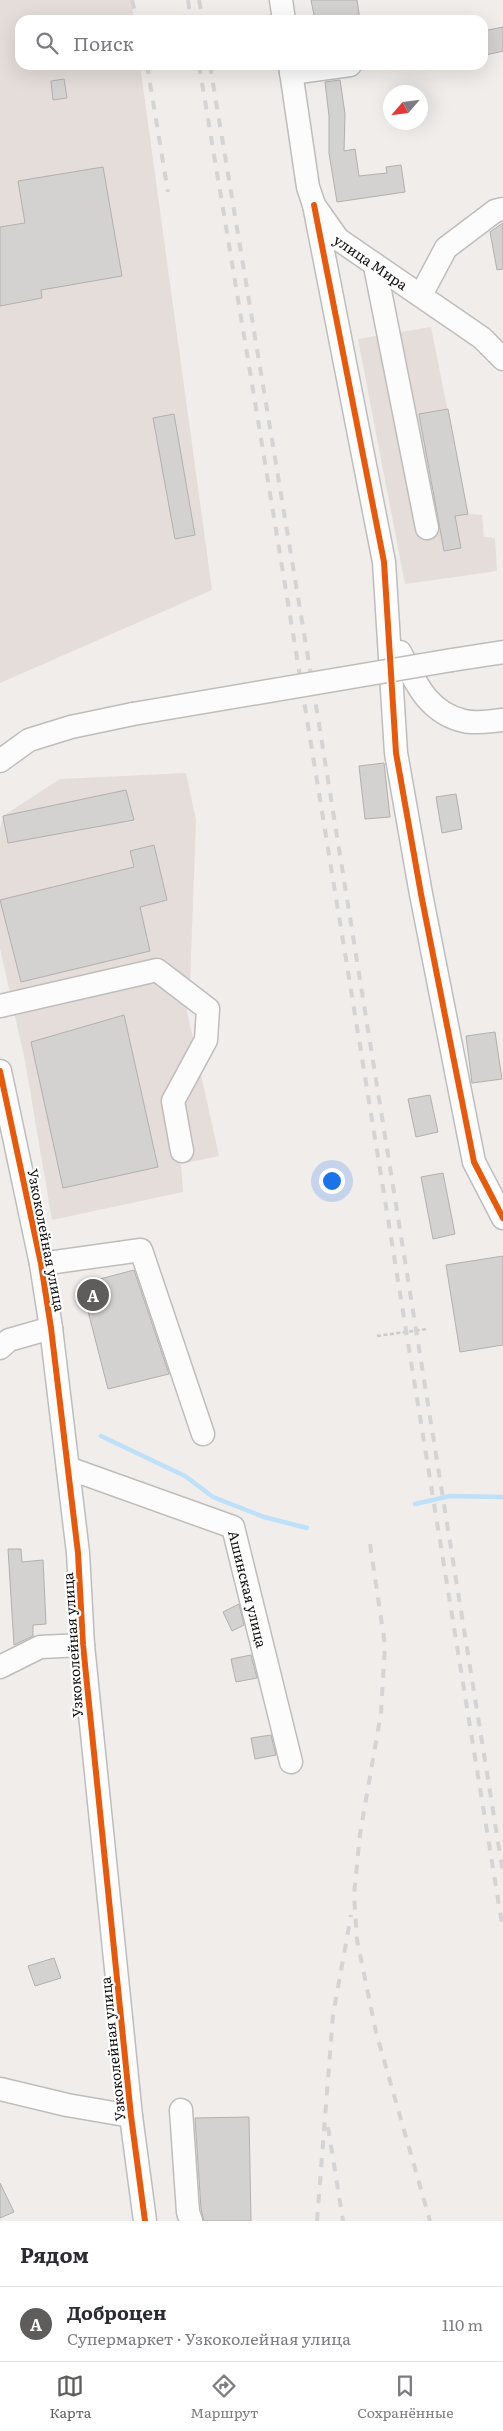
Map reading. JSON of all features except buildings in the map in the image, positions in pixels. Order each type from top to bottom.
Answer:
[{"type":"street","points":[[281,0],[283,15]]},
{"type":"street","name":"улица Мира","points":[[291,70],[308,187],[314,205],[338,239],[482,338],[503,359]]},
{"type":"street","points":[[314,205],[384,562],[396,753],[421,894],[474,1162],[503,1218]]},
{"type":"street","points":[[422,295],[446,248],[495,212],[503,210]]},
{"type":"street","points":[[375,266],[428,528]]},
{"type":"street","points":[[388,629],[421,694],[442,713],[465,721],[503,720]]},
{"type":"street","points":[[0,760],[29,740],[71,727],[133,714],[503,652]]},
{"type":"street","points":[[0,1006],[157,970],[208,1009],[206,1040],[173,1101],[182,1151]]},
{"type":"street","name":"Узкоколейная улица","points":[[0,1071],[41,1264],[51,1328],[78,1553],[83,1645],[131,2116],[144,2221]]},
{"type":"street","points":[[41,1264],[141,1250],[203,1434]]},
{"type":"street","points":[[0,1348],[9,1340],[51,1328]]},
{"type":"street","name":"Ашинская улица","points":[[68,1468],[233,1527],[291,1762]]},
{"type":"street","points":[[0,1667],[40,1647],[83,1645]]},
{"type":"street","points":[[0,2089],[67,2105],[131,2116]]},
{"type":"street","points":[[181,2110],[190,2221]]},
{"type":"path","points":[[377,1336],[426,1329]]},
{"type":"shaded area","points":[[0,0],[131,0],[133,15],[15,15],[15,70],[141,70],[212,590],[0,683]]},
{"type":"shaded area","points":[[431,327],[468,514],[482,515],[484,537],[495,538],[497,571],[405,584],[358,339]]},
{"type":"shaded area","points":[[186,773],[196,820],[190,983],[184,998],[219,1156],[181,1164],[183,1192],[52,1220],[25,1061],[0,948],[0,829],[3,816],[60,779]]},
{"type":"waterway","points":[[101,1436],[185,1476],[213,1497],[264,1517],[307,1528]]},
{"type":"waterway","points":[[415,1504],[450,1496],[503,1497]]},
{"type":"railway","points":[[132,0],[136,15]]},
{"type":"railway","points":[[188,0],[190,15]]},
{"type":"railway","points":[[199,0],[202,15]]},
{"type":"railway","points":[[148,70],[168,192]]},
{"type":"railway","points":[[200,70],[503,1930]]},
{"type":"railway","points":[[211,70],[320,730],[503,1873]]},
{"type":"railway","points":[[370,1544],[385,1645],[381,1713],[360,1834],[354,1895],[357,1940],[376,2032],[430,2221]]},
{"type":"railway","points":[[317,2221],[333,2015],[351,1915]]},
{"type":"railway","points":[[328,2127],[343,2221]]},
{"type":"cycle path","points":[[314,205],[384,562],[396,753],[421,894],[474,1162],[503,1218]]},
{"type":"cycle path","points":[[0,1071],[41,1264],[51,1328],[78,1553],[83,1645],[131,2116],[145,2221]]},
{"type":"place","name":"Доброцен","points":[[93,1295]]}]
